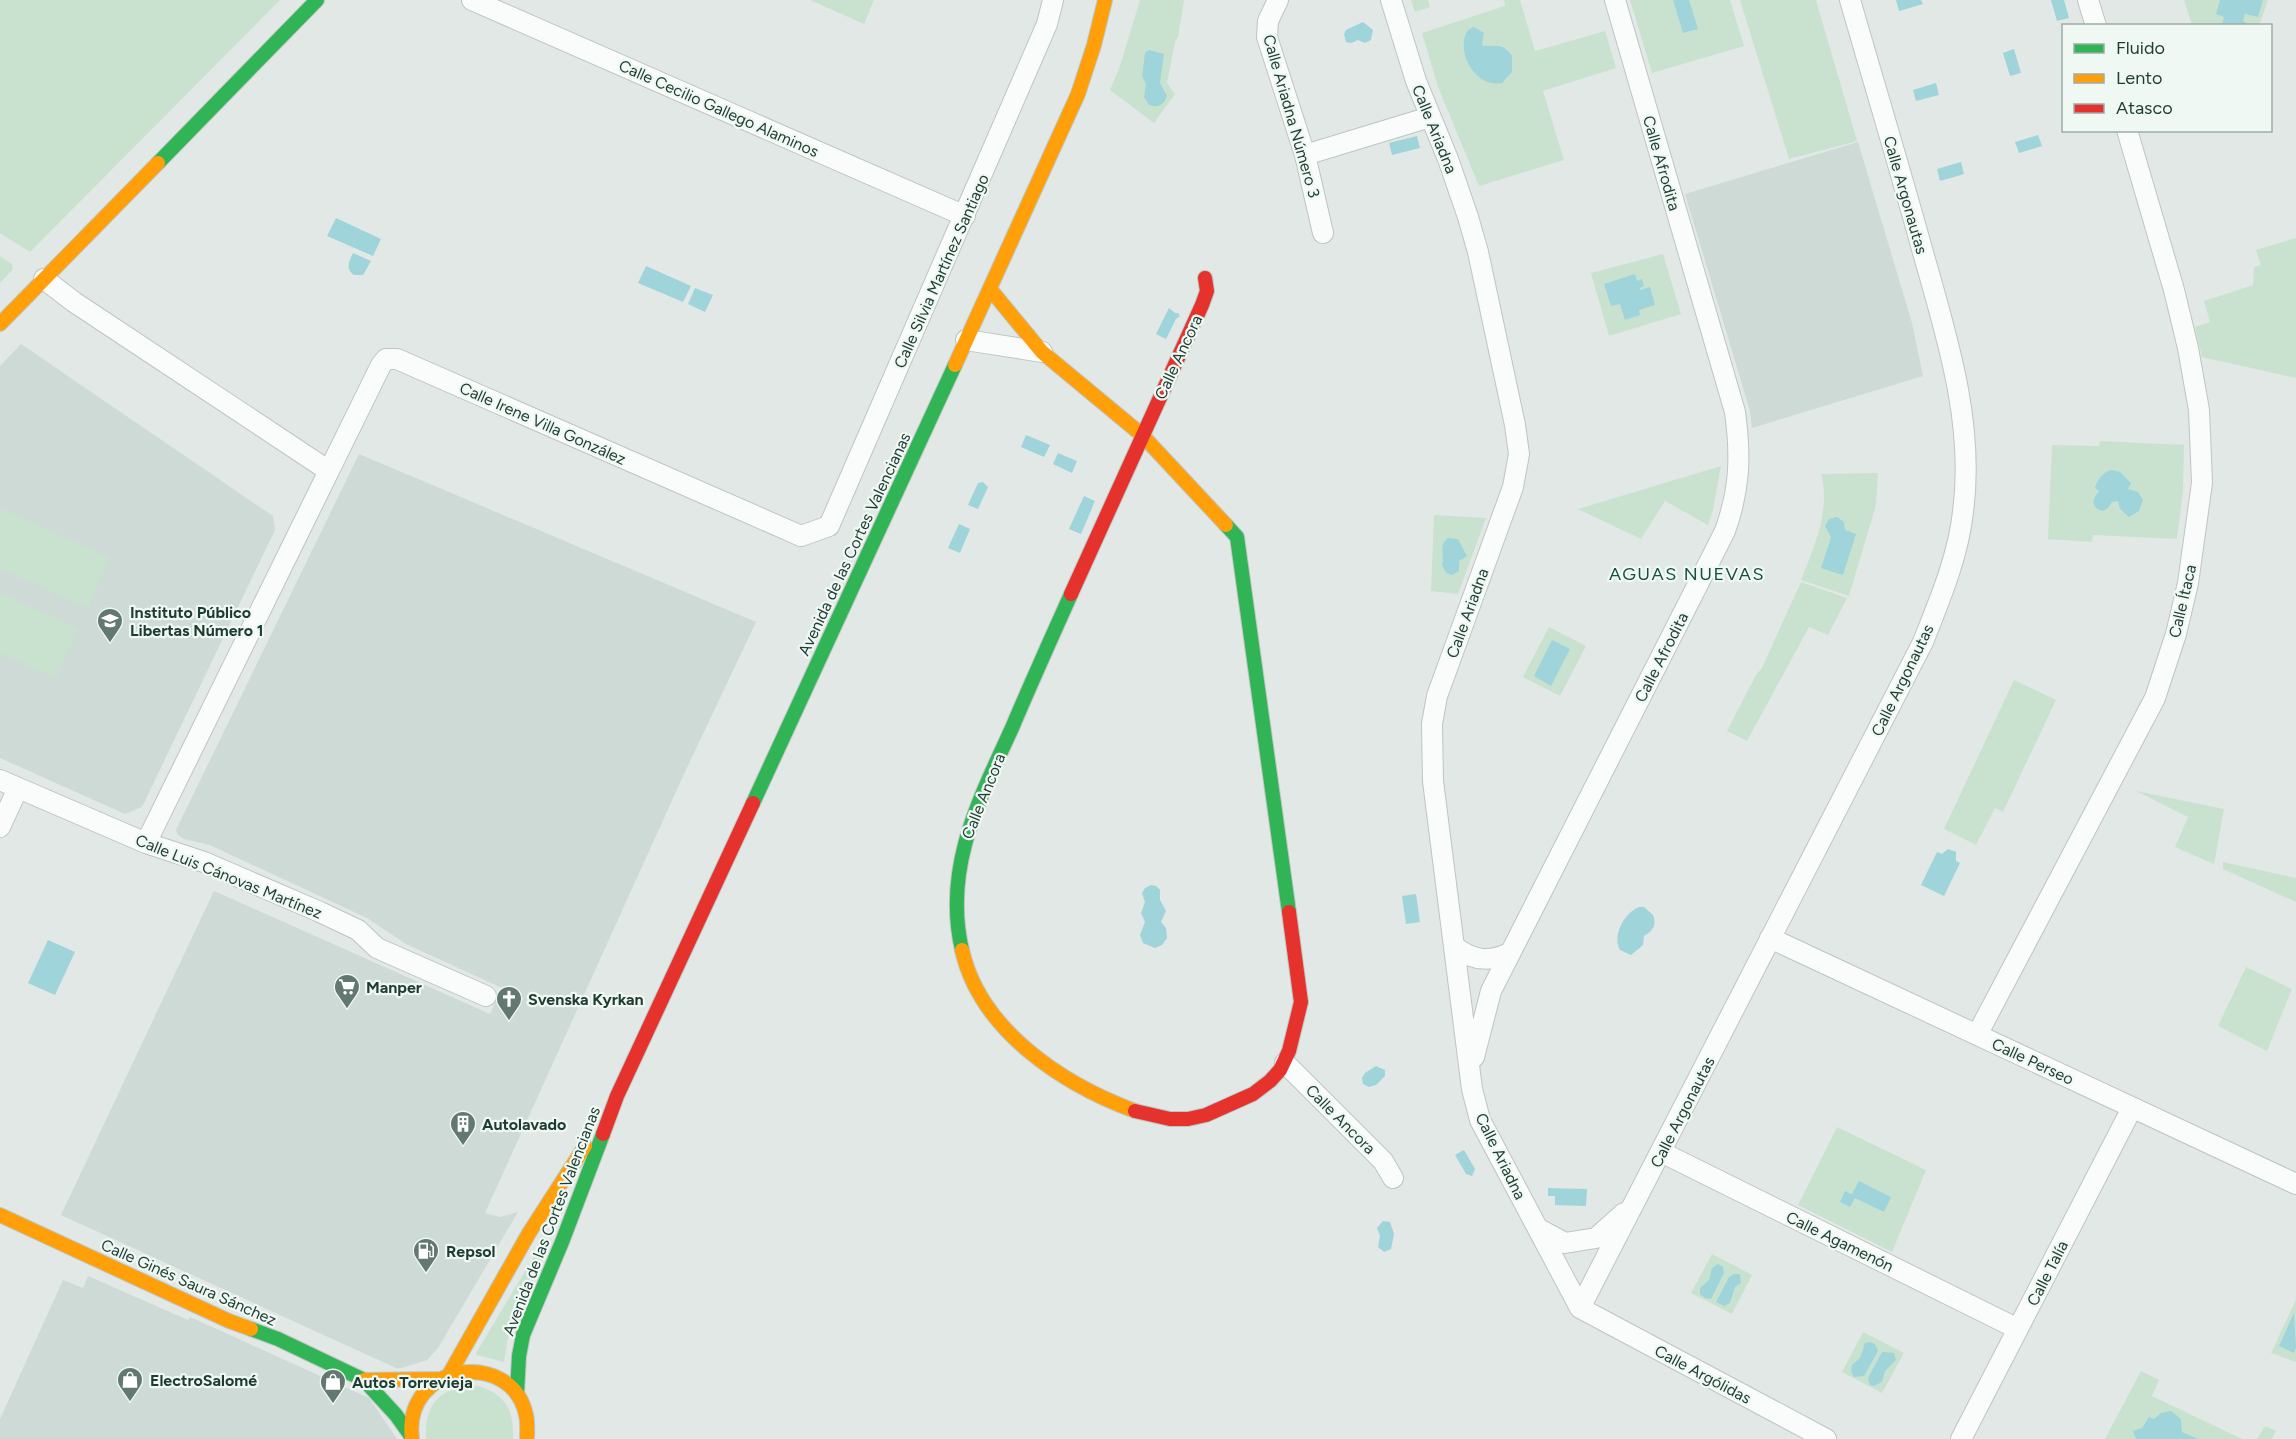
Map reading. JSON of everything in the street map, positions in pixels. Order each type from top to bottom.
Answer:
[{"type":"street","points":[[0,324],[317,0]]},
{"type":"street","name":"Calle Cecilio Gallego Alaminos","points":[[472,0],[965,216]]},
{"type":"street","name":"Calle Silvia Martínez Santiago","points":[[814,531],[829,526],[1047,24],[1053,0]]},
{"type":"street","name":"Avenida de las Cortes Valencianas","points":[[517,1394],[519,1356],[523,1335],[562,1242],[617,1096],[1078,94],[1094,45],[1105,0]]},
{"type":"street","name":"Calle Ariadna Número 3","points":[[1278,0],[1268,21],[1268,37],[1305,154],[1323,233]]},
{"type":"street","name":"Calle Ariadna","points":[[1391,0],[1430,117],[1460,191],[1478,252],[1515,425],[1519,454],[1513,487],[1437,696],[1432,724],[1433,780],[1472,1089],[1480,1120],[1580,1308]]},
{"type":"street","name":"Calle Afrodita","points":[[1472,1089],[1473,1061],[1491,991],[1725,531],[1737,493],[1739,451],[1735,412],[1615,0]]},
{"type":"street","name":"Calle Argonautas","points":[[1580,1308],[1923,642],[1955,555],[1963,512],[1966,468],[1964,425],[1945,332],[1850,0]]},
{"type":"street","points":[[2088,0],[2095,24]]},
{"type":"street","points":[[1305,154],[1430,117]]},
{"type":"street","name":"Calle Ítaca","points":[[1977,1035],[2156,698],[2176,634],[2188,583],[2202,483],[2199,410],[2188,348],[2174,290],[2128,132]]},
{"type":"street","name":"Calle Ancora","points":[[990,289],[1042,352],[1142,435],[1237,537],[1301,1002],[1285,1063],[1258,1092],[1213,1114],[1171,1119],[1123,1108],[1096,1096],[1035,1055],[1010,1035],[989,1011],[972,982],[962,953],[956,919],[956,882],[961,852],[971,819],[1142,435],[1202,305],[1207,291],[1205,278]]},
{"type":"street","points":[[44,279],[74,302],[328,471],[146,843]]},
{"type":"street","name":"Calle Ancora","points":[[966,340],[1042,352]]},
{"type":"street","name":"Calle Irene Villa González","points":[[328,471],[381,365],[386,359],[393,358],[801,536],[814,531]]},
{"type":"street","points":[[0,827],[9,784]]},
{"type":"street","name":"Calle Luis Cánovas Martínez","points":[[9,784],[146,843],[204,862],[320,912],[358,930],[377,948],[486,996]]},
{"type":"street","name":"Calle Perseo","points":[[1770,938],[2296,1184]]},
{"type":"street","points":[[1455,947],[1476,959],[1500,958],[1511,952]]},
{"type":"street","name":"Calle Ancora","points":[[1285,1063],[1383,1161],[1393,1178]]},
{"type":"street","name":"Avenida de las Cortes Valencianas","points":[[411,1437],[412,1416],[419,1398],[432,1383],[445,1376],[529,1233],[617,1096]]},
{"type":"street","name":"Calle Talía","points":[[1961,1439],[2132,1108]]},
{"type":"street","name":"Calle Agamenón","points":[[1662,1152],[2018,1329]]},
{"type":"street","name":"Calle Ariadna","points":[[1539,1229],[1565,1244],[1596,1238],[1632,1205]]},
{"type":"street","name":"Calle Ginés Saura Sánchez","points":[[0,1215],[229,1321],[278,1339],[364,1380]]},
{"type":"street","name":"Calle Argólidas","points":[[1580,1308],[1826,1439]]},
{"type":"street","points":[[364,1380],[445,1376],[465,1370],[494,1375],[507,1383],[517,1394],[526,1410],[529,1428],[527,1439]]},
{"type":"street","points":[[364,1380],[396,1415],[411,1437]]},
{"type":"shaded area","points":[[1858,142],[1912,323],[1923,376],[1752,428],[1750,411],[1685,194]]},
{"type":"shaded area","name":"Instituto Público Libertas Número 1","points":[[21,344],[273,516],[275,530],[142,807],[125,814],[0,758],[0,366]]},
{"type":"shaded area","points":[[359,454],[756,622],[684,774],[485,1213],[500,1217],[518,1212],[438,1348],[427,1360],[402,1368],[396,1368],[61,1215],[214,891],[490,1014],[502,988],[406,944],[367,918],[210,845],[184,839],[178,835],[176,830]]},
{"type":"shaded area","points":[[88,1276],[188,1320],[190,1317],[369,1398],[397,1439],[0,1439],[0,1419],[63,1280],[83,1288]]},
{"type":"green space","points":[[0,0],[280,0],[30,252],[0,233]]},
{"type":"green space","points":[[810,0],[874,0],[864,24]]},
{"type":"green space","points":[[1140,0],[1184,0],[1167,83],[1175,94],[1154,123],[1110,90],[1120,66]]},
{"type":"green space","points":[[1411,0],[1428,0],[1430,7],[1415,12]]},
{"type":"green space","points":[[1504,0],[1520,0],[1535,51],[1605,31],[1616,68],[1543,91],[1564,160],[1479,186],[1438,87],[1422,33],[1505,6]]},
{"type":"green space","points":[[1630,0],[1730,0],[1744,46],[1652,73]]},
{"type":"green space","points":[[1740,0],[1816,0],[1857,141],[1789,159]]},
{"type":"green space","points":[[2184,0],[2268,0],[2260,24],[2192,24]]},
{"type":"green space","points":[[2296,238],[2296,378],[2202,357],[2195,327],[2210,322],[2204,301],[2253,285],[2254,267],[2261,265],[2256,250]]},
{"type":"green space","points":[[1663,254],[1681,314],[1609,336],[1591,273]]},
{"type":"green space","points":[[0,256],[12,264],[13,269],[0,283]]},
{"type":"green space","points":[[2100,441],[2184,445],[2183,491],[2177,539],[2093,535],[2092,542],[2048,539],[2052,445],[2099,446]]},
{"type":"green space","points":[[1721,466],[1708,525],[1665,501],[1641,539],[1578,509]]},
{"type":"green space","points":[[1878,473],[1876,505],[1849,596],[1801,580],[1820,528],[1824,501],[1821,474]]},
{"type":"green space","points":[[0,508],[110,558],[88,608],[0,568]]},
{"type":"green space","points":[[1434,515],[1486,518],[1458,594],[1431,591]]},
{"type":"green space","points":[[1801,582],[1847,598],[1828,635],[1809,627],[1747,741],[1727,731],[1757,673],[1761,670]]},
{"type":"green space","points":[[0,593],[78,629],[56,678],[0,653]]},
{"type":"green space","points":[[1549,627],[1586,646],[1560,696],[1523,677]]},
{"type":"green space","points":[[2014,680],[2056,700],[2003,812],[1995,808],[1976,845],[1944,829]]},
{"type":"green space","points":[[2136,791],[2224,809],[2214,864],[2175,847],[2188,817]]},
{"type":"green space","points":[[2223,862],[2296,878],[2296,902],[2223,869]]},
{"type":"green space","points":[[2246,967],[2292,989],[2267,1051],[2218,1026]]},
{"type":"green space","points":[[1837,1127],[1926,1170],[1892,1252],[1798,1205]]},
{"type":"green space","points":[[545,1238],[551,1241],[509,1332],[504,1362],[477,1355],[476,1353]]},
{"type":"green space","points":[[1712,1254],[1752,1275],[1732,1314],[1691,1293]]},
{"type":"green space","points":[[2296,1300],[2296,1362],[2271,1353]]},
{"type":"green space","points":[[1863,1332],[1904,1353],[1882,1393],[1842,1372]]},
{"type":"green space","points":[[2141,1371],[2159,1380],[2152,1396],[2242,1439],[2105,1439]]},
{"type":"green space","points":[[474,1385],[493,1392],[506,1403],[512,1419],[513,1439],[426,1439],[428,1416],[436,1400],[452,1390]]},
{"type":"green space","points":[[2265,1426],[2276,1431],[2272,1439],[2257,1439]]},
{"type":"water","points":[[1673,0],[1689,0],[1698,29],[1683,33]]},
{"type":"water","points":[[1896,0],[1921,0],[1923,4],[1899,11]]},
{"type":"water","points":[[2051,0],[2064,0],[2069,18],[2057,21]]},
{"type":"water","points":[[2220,0],[2263,0],[2258,17],[2245,14],[2243,21],[2248,24],[2222,24],[2224,17],[2216,14]]},
{"type":"water","points":[[1363,22],[1373,30],[1371,40],[1365,43],[1358,40],[1351,43],[1346,42],[1344,34],[1346,30]]},
{"type":"water","points":[[1474,27],[1484,33],[1483,46],[1503,47],[1512,56],[1512,72],[1502,83],[1484,80],[1470,67],[1466,58],[1464,39],[1468,30]]},
{"type":"water","points":[[2014,49],[2021,73],[2010,76],[2003,53]]},
{"type":"water","points":[[1149,50],[1164,54],[1160,83],[1167,96],[1158,106],[1149,105],[1144,97],[1146,84],[1142,76],[1145,53]]},
{"type":"water","points":[[1936,83],[1939,95],[1916,101],[1913,90]]},
{"type":"water","points":[[2038,135],[2042,146],[2019,153],[2015,142]]},
{"type":"water","points":[[1417,136],[1420,148],[1392,155],[1389,143]]},
{"type":"water","points":[[1961,162],[1964,174],[1940,181],[1937,169]]},
{"type":"water","points":[[336,218],[381,239],[373,256],[327,236]]},
{"type":"water","points":[[353,253],[371,261],[363,275],[354,275],[349,270],[349,262]]},
{"type":"water","points":[[646,266],[691,286],[683,302],[638,283]]},
{"type":"water","points":[[1635,274],[1637,281],[1642,279],[1644,286],[1640,290],[1650,287],[1655,305],[1639,310],[1640,315],[1625,320],[1620,304],[1611,306],[1604,284]]},
{"type":"water","points":[[695,288],[713,295],[705,312],[688,304]]},
{"type":"water","points":[[1169,308],[1180,316],[1176,319],[1166,339],[1156,334]]},
{"type":"water","points":[[1026,435],[1050,445],[1044,457],[1021,447]]},
{"type":"water","points":[[1058,453],[1077,461],[1072,473],[1053,464]]},
{"type":"water","points":[[2112,470],[2120,472],[2131,483],[2128,489],[2138,492],[2143,500],[2139,511],[2129,517],[2120,509],[2118,501],[2112,502],[2103,511],[2094,505],[2099,491],[2095,488],[2097,482],[2103,474]]},
{"type":"water","points":[[983,482],[988,487],[978,509],[968,505],[978,483]]},
{"type":"water","points":[[1084,496],[1095,501],[1081,534],[1069,529]]},
{"type":"water","points":[[1837,517],[1844,522],[1845,530],[1856,534],[1843,575],[1821,568],[1831,537],[1825,526],[1829,519]]},
{"type":"water","points":[[959,524],[970,529],[960,553],[948,548]]},
{"type":"water","points":[[1448,538],[1458,539],[1467,556],[1459,561],[1459,571],[1452,575],[1446,573],[1442,565],[1442,547]]},
{"type":"water","points":[[1552,640],[1570,649],[1551,686],[1534,676]]},
{"type":"water","points":[[1948,849],[1956,852],[1956,861],[1960,863],[1944,896],[1921,885],[1937,852],[1942,854]]},
{"type":"water","points":[[1151,885],[1160,890],[1160,900],[1166,911],[1161,922],[1166,928],[1167,938],[1162,945],[1155,948],[1143,943],[1140,935],[1145,922],[1141,913],[1145,902],[1142,893]]},
{"type":"water","points":[[1416,894],[1420,922],[1406,924],[1402,896]]},
{"type":"water","points":[[1639,907],[1644,907],[1653,915],[1654,925],[1652,930],[1644,936],[1643,945],[1631,955],[1620,950],[1617,938],[1624,920]]},
{"type":"water","points":[[48,940],[75,952],[55,995],[28,983]]},
{"type":"water","points":[[1376,1066],[1385,1070],[1385,1076],[1376,1085],[1369,1087],[1363,1084],[1362,1078],[1365,1073]]},
{"type":"water","points":[[1464,1150],[1475,1169],[1472,1176],[1466,1174],[1455,1155]]},
{"type":"water","points":[[1859,1181],[1891,1197],[1884,1212],[1855,1198],[1850,1207],[1840,1202],[1845,1191],[1852,1194]]},
{"type":"water","points":[[1548,1188],[1587,1189],[1586,1206],[1555,1205],[1555,1196],[1548,1196]]},
{"type":"water","points":[[1383,1221],[1390,1222],[1394,1234],[1391,1249],[1384,1252],[1378,1247],[1380,1236],[1377,1228]]},
{"type":"water","points":[[1718,1264],[1723,1267],[1724,1273],[1711,1299],[1705,1298],[1700,1294],[1700,1288],[1709,1280],[1712,1268]]},
{"type":"water","points":[[1740,1274],[1741,1283],[1735,1287],[1730,1303],[1724,1306],[1716,1302],[1729,1277]]},
{"type":"water","points":[[2294,1313],[2296,1348],[2294,1353],[2279,1346]]},
{"type":"water","points":[[1865,1343],[1875,1344],[1878,1351],[1864,1376],[1854,1377],[1851,1371],[1852,1365],[1860,1358]]},
{"type":"water","points":[[1882,1352],[1894,1353],[1896,1360],[1885,1371],[1882,1382],[1874,1386],[1870,1385],[1868,1378]]},
{"type":"water","points":[[2171,1411],[2181,1419],[2182,1432],[2198,1439],[2136,1439],[2133,1431],[2142,1428],[2149,1417],[2154,1419],[2161,1413]]},
{"type":"traffic: fast","points":[[158,163],[317,0]]},
{"type":"traffic: fast","points":[[753,803],[955,365]]},
{"type":"traffic: fast","points":[[1226,525],[1237,537],[1289,912]]},
{"type":"traffic: fast","points":[[962,950],[957,920],[957,891],[968,835],[988,782],[1071,594]]},
{"type":"traffic: fast","points":[[517,1394],[519,1356],[523,1335],[562,1242],[603,1134]]},
{"type":"traffic: fast","points":[[251,1329],[278,1339],[364,1380],[396,1415],[411,1436]]},
{"type":"traffic: slow","points":[[955,365],[1078,94],[1094,45],[1105,0]]},
{"type":"traffic: slow","points":[[0,324],[158,163]]},
{"type":"traffic: slow","points":[[990,289],[1042,352],[1142,435],[1226,525]]},
{"type":"traffic: slow","points":[[962,950],[972,979],[986,1005],[1005,1029],[1053,1069],[1107,1100],[1135,1111]]},
{"type":"traffic: slow","points":[[450,1373],[529,1233],[585,1146]]},
{"type":"traffic: slow","points":[[0,1215],[229,1321],[251,1329]]},
{"type":"traffic: slow","points":[[412,1439],[413,1413],[424,1393],[440,1380],[460,1373],[481,1373],[501,1380],[517,1394],[526,1415],[527,1439]]},
{"type":"traffic: slow","points":[[364,1380],[440,1379]]},
{"type":"traffic: jam","points":[[1071,594],[1202,305],[1207,291],[1205,278]]},
{"type":"traffic: jam","points":[[603,1134],[617,1096],[753,803]]},
{"type":"traffic: jam","points":[[1135,1111],[1170,1119],[1188,1119],[1206,1115],[1253,1094],[1280,1070],[1289,1051],[1301,1002],[1289,912]]},
{"type":"place","name":"Instituto Público Libertas Número 1","points":[[110,644]]},
{"type":"place","name":"Manper","points":[[347,1010]]},
{"type":"place","name":"Svenska Kyrkan","points":[[509,1022]]},
{"type":"place","name":"Autolavado","points":[[463,1147]]},
{"type":"place","name":"Repsol","points":[[426,1274]]},
{"type":"place","name":"ElectroSalomé","points":[[130,1403]]},
{"type":"place","name":"Autos Torrevieja","points":[[333,1405]]},
{"type":"district","name":"AGUAS NUEVAS","points":[[1687,574]]}]
